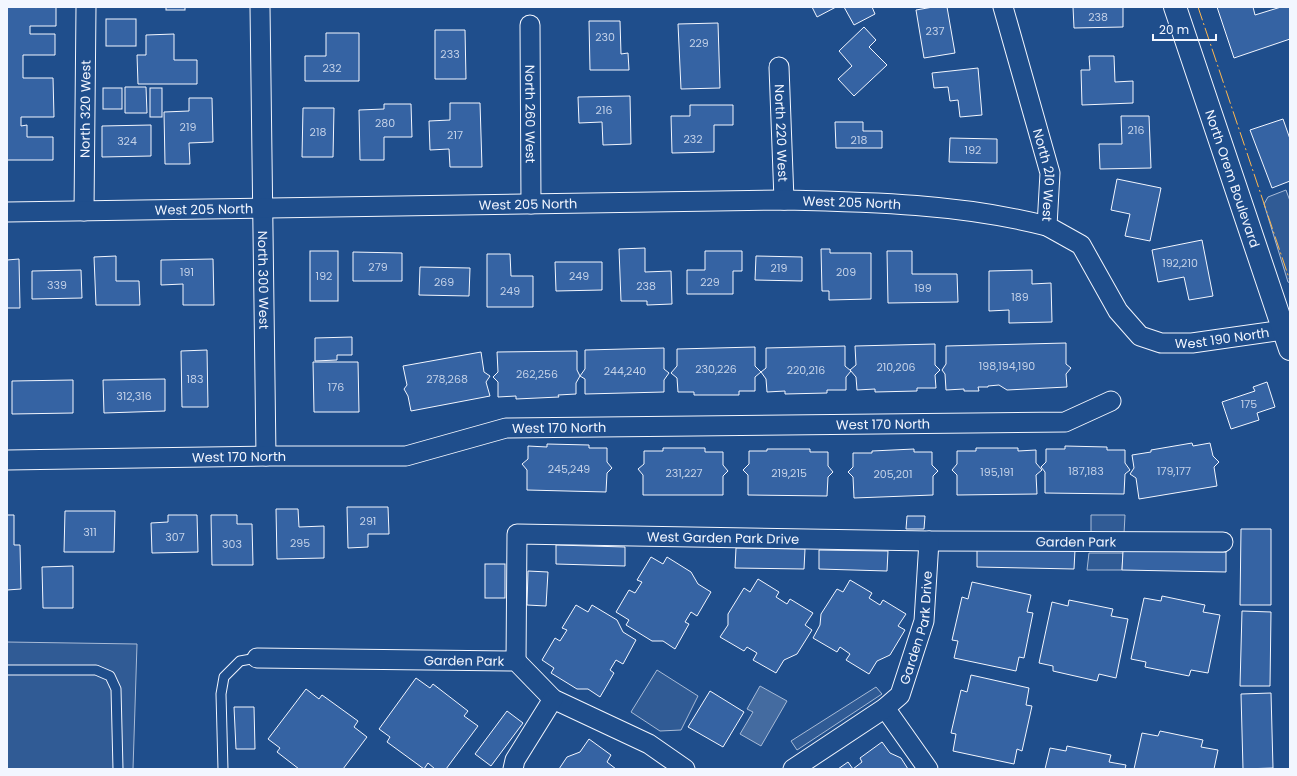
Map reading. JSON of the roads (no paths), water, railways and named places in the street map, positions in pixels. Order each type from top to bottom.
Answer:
[{"type":"street","name":"North 320 West","points":[[84,211],[86,7]]},
{"type":"street","name":"North 300 West","points":[[260,7],[266,456]]},
{"type":"street","name":"North 210 West","points":[[1003,7],[1050,173],[1047,226],[1081,245],[1118,311],[1140,336],[1161,343]]},
{"type":"street","name":"North Orem Boulevard","points":[[1175,7],[1288,336]]},
{"type":"street","name":"North 260 West","points":[[530,25],[531,204]]},
{"type":"street","name":"North 220 West","points":[[779,67],[784,200]]},
{"type":"street","name":"West 205 North","points":[[7,212],[784,200],[912,205],[985,213],[1047,226]]},
{"type":"street","name":"West 190 North","points":[[1161,343],[1192,343],[1288,336]]},
{"type":"street","name":"West 170 North","points":[[7,460],[266,456],[406,456],[506,428],[1065,422],[1111,400]]},
{"type":"street","name":"West Garden Park Drive","points":[[516,661],[518,534],[929,541]]},
{"type":"street","name":"Garden Park","points":[[929,541],[1223,542]]},
{"type":"street","name":"Garden Park Drive","points":[[793,769],[885,708],[900,695],[924,621],[929,541]]},
{"type":"street","name":"Garden Park","points":[[257,658],[516,661],[553,699],[649,744],[685,769]]},
{"type":"street","points":[[512,769],[515,760],[553,699]]},
{"type":"street","points":[[885,708],[928,769]]},
{"type":"lane","points":[[223,769],[221,694],[224,677],[240,661],[257,658]]},
{"type":"lane","points":[[7,670],[96,670],[110,676],[116,689],[118,769]]}]
